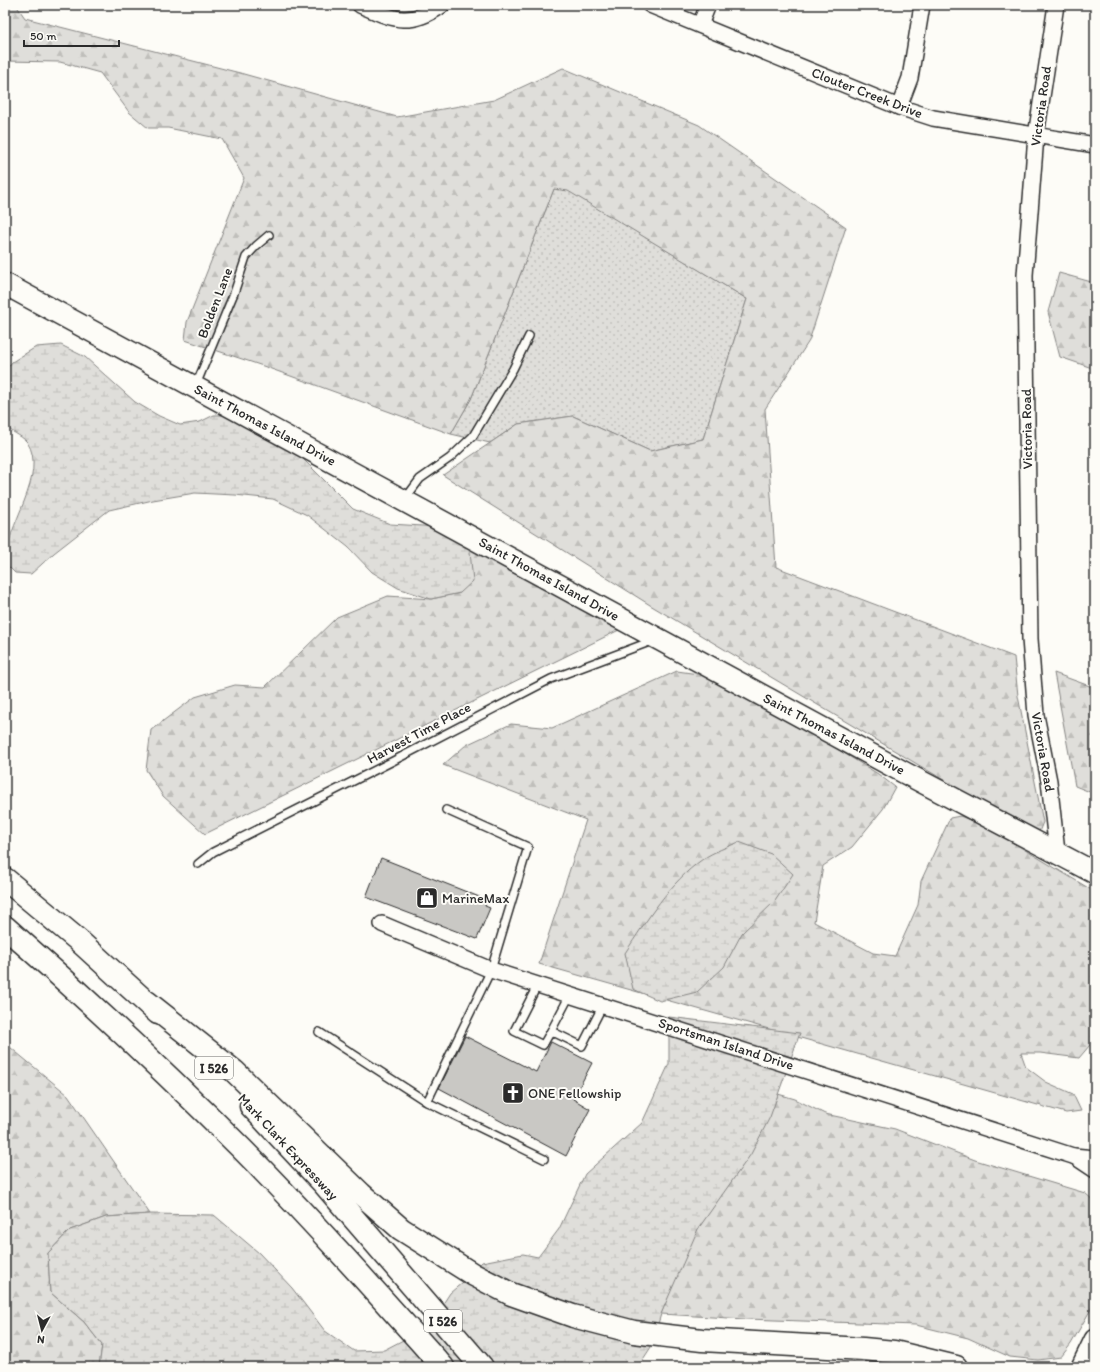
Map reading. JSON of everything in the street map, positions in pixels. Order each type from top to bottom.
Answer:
[{"type":"highway","name":"Mark Clark Expressway","points":[[5,879],[78,940],[147,1002],[223,1076],[324,1185],[482,1367]]},
{"type":"highway","name":"I 526","points":[[5,927],[89,1002],[189,1097],[248,1156],[443,1367]]},
{"type":"highway","points":[[147,1002],[234,1071],[361,1194],[401,1229],[474,1275],[510,1294],[604,1325],[670,1337],[863,1348],[894,1352],[956,1367]]},
{"type":"highway","points":[[378,1295],[432,1367]]},
{"type":"main road","name":"Saint Thomas Island Drive","points":[[5,284],[905,773],[1095,873]]},
{"type":"main road","points":[[1082,1367],[1095,1340]]},
{"type":"street","points":[[360,5],[392,19],[410,19],[429,14],[442,5]]},
{"type":"street","name":"Clouter Creek Drive","points":[[650,5],[899,107],[933,118],[1095,145]]},
{"type":"street","points":[[700,25],[708,5]]},
{"type":"street","points":[[899,107],[910,78],[922,5]]},
{"type":"street","name":"Victoria Road","points":[[1056,5],[1036,136],[1025,275],[1030,639],[1036,715],[1049,781],[1057,852]]},
{"type":"street","name":"Sportsman Island Drive","points":[[382,924],[491,970],[1073,1156],[1095,1158]]},
{"type":"street","name":"Sportsman Island Drive","points":[[1073,1156],[1095,1170]]},
{"type":"lane","name":"Bolden Lane","points":[[196,387],[234,293],[246,257],[269,235]]},
{"type":"lane","points":[[404,500],[420,479],[450,458],[473,436],[513,368],[529,336]]},
{"type":"lane","name":"Harvest Time Place","points":[[198,864],[213,852],[393,762],[551,679],[658,639]]},
{"type":"lane","points":[[427,1102],[491,970],[528,848],[446,810]]},
{"type":"lane","points":[[538,984],[514,1031],[543,1045],[570,994]]},
{"type":"lane","points":[[551,1031],[582,1046],[603,1005]]},
{"type":"lane","points":[[318,1032],[427,1102],[544,1159]]},
{"type":"green space","points":[[5,5],[16,5],[25,18],[240,73],[397,117],[494,100],[563,68],[699,125],[846,227],[809,341],[765,409],[776,567],[1014,657],[1018,696],[1043,822],[1039,832],[1016,823],[650,605],[443,475],[518,424],[573,416],[650,451],[703,439],[747,299],[568,191],[554,189],[471,399],[451,434],[263,366],[185,340],[187,322],[244,178],[222,139],[168,128],[148,128],[129,112],[100,73],[60,62],[5,61]]},
{"type":"green space","points":[[554,189],[568,190],[747,299],[703,439],[650,451],[573,416],[518,424],[490,443],[451,434],[471,399]]},
{"type":"green space","points":[[1059,273],[1095,283],[1095,369],[1060,357],[1048,312]]},
{"type":"green space","points":[[61,345],[85,357],[135,402],[159,416],[180,425],[200,422],[214,415],[233,415],[289,445],[353,509],[390,524],[439,527],[469,542],[473,581],[460,593],[431,599],[398,588],[372,572],[348,547],[307,515],[273,499],[195,493],[153,500],[109,510],[54,553],[31,574],[15,573],[5,563],[7,549],[30,485],[33,469],[32,455],[27,442],[5,425],[5,371],[12,362],[36,347]]},
{"type":"green space","points":[[470,547],[619,630],[205,834],[163,796],[146,770],[151,730],[195,697],[235,685],[265,687],[337,617],[388,596],[431,599],[460,593]]},
{"type":"green space","points":[[677,671],[720,677],[878,774],[895,787],[883,809],[852,847],[823,866],[814,922],[873,953],[895,956],[918,905],[921,881],[950,818],[960,816],[987,827],[1095,892],[1095,1039],[1079,1058],[1040,1053],[1021,1053],[1026,1067],[1046,1082],[1073,1094],[1081,1111],[1066,1113],[539,964],[586,820],[443,765],[466,745],[511,724],[552,728]]},
{"type":"green space","points":[[1054,673],[1095,688],[1095,794],[1075,786]]},
{"type":"green space","points":[[739,842],[771,854],[793,874],[775,901],[742,933],[724,967],[697,992],[660,1001],[633,989],[625,953],[650,915],[680,879],[703,859]]},
{"type":"green space","points":[[669,1017],[800,1033],[770,1117],[751,1154],[698,1229],[661,1314],[651,1347],[638,1367],[99,1367],[102,1345],[84,1322],[50,1292],[48,1253],[70,1230],[106,1217],[150,1214],[214,1215],[259,1253],[292,1288],[325,1331],[354,1351],[384,1350],[428,1327],[450,1293],[482,1262],[523,1254],[538,1257],[559,1229],[585,1174],[642,1123],[669,1064]]},
{"type":"green space","points":[[5,1043],[68,1095],[150,1214],[106,1217],[70,1230],[48,1253],[50,1292],[84,1322],[102,1345],[99,1367],[5,1367]]},
{"type":"green space","points":[[778,1094],[795,1099],[825,1114],[895,1129],[975,1160],[1085,1193],[1095,1202],[1095,1302],[1071,1344],[1061,1357],[1038,1360],[1010,1357],[968,1338],[916,1325],[746,1319],[661,1314],[693,1237],[753,1147],[763,1130]]},
{"type":"building","name":"MarineMax","points":[[381,858],[487,900],[485,906],[490,908],[477,939],[366,897]]},
{"type":"building","name":"ONE Fellowship","points":[[465,1036],[536,1072],[551,1042],[592,1063],[573,1099],[590,1109],[566,1156],[439,1088]]},
{"type":"place","name":"MarineMax","points":[[427,898]]},
{"type":"place","name":"ONE Fellowship","points":[[513,1093]]}]
